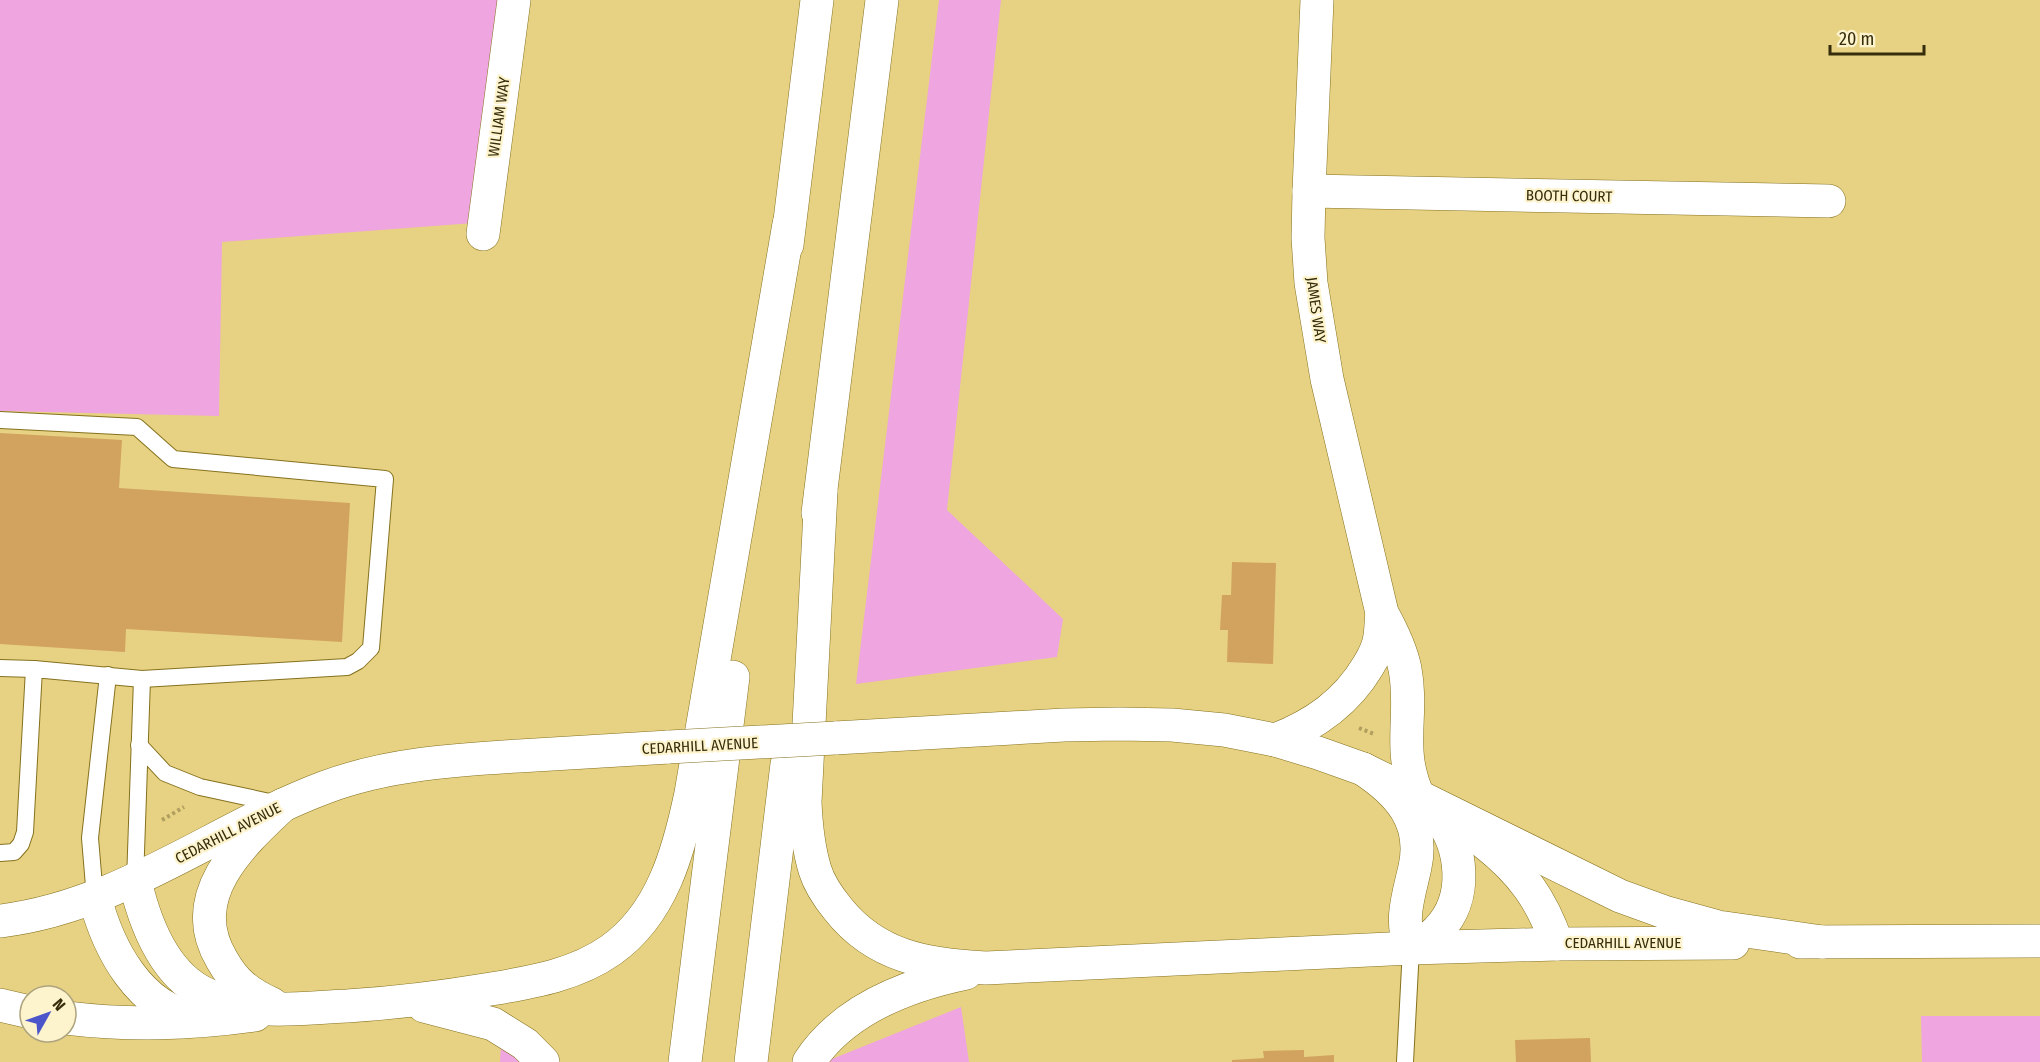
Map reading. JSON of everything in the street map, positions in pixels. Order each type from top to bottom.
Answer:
[{"type":"main road","name":"WILLIAM WAY","points":[[483,234],[514,0]]},
{"type":"main road","points":[[685,1062],[817,0]]},
{"type":"main road","points":[[751,1062],[882,0]]},
{"type":"main road","name":"JAMES WAY","points":[[1317,0],[1309,191],[1310,272],[1317,331],[1382,613],[1393,632],[1405,670],[1407,762],[1410,780],[1419,798]]},
{"type":"main road","name":"BOOTH COURT","points":[[1309,191],[1829,201]]},
{"type":"main road","points":[[135,881],[149,930],[165,957],[183,978],[207,995],[237,1004],[267,1009],[395,1003],[510,986],[547,978],[579,968],[610,951],[636,928],[655,901],[671,870],[682,835],[789,224]]},
{"type":"main road","points":[[821,492],[805,802],[807,836],[815,872],[830,900],[851,926],[880,946],[911,959],[948,966],[986,968],[1411,948],[1557,944]]},
{"type":"main road","name":"JAMES WAY","points":[[1275,740],[1309,725],[1327,713],[1359,682],[1380,638],[1382,613]]},
{"type":"main road","name":"CEDARHILL AVENUE","points":[[0,921],[51,912],[95,898],[135,881],[283,805],[326,787],[362,775],[423,764],[669,747],[1064,725],[1129,724],[1214,729],[1275,740],[1318,753],[1363,769],[1629,900],[1718,927],[1822,942]]},
{"type":"main road","points":[[1363,769],[1384,783],[1401,800],[1411,819],[1417,842],[1416,864],[1406,902],[1404,924],[1411,948]]},
{"type":"main road","points":[[1411,948],[1437,932],[1444,923],[1458,893],[1460,870],[1457,850],[1448,831],[1436,813],[1419,798]]},
{"type":"main road","name":"CEDARHILL AVENUE","points":[[1419,798],[1487,845],[1516,870],[1536,895],[1549,919],[1557,944],[2040,941]]},
{"type":"main road","points":[[283,805],[243,845],[219,877],[210,905],[209,930],[218,954],[231,976],[250,994],[272,1004],[297,1009]]},
{"type":"main road","points":[[95,898],[100,919],[111,943],[137,984],[154,1000],[182,1016],[213,1021]]},
{"type":"main road","points":[[808,1062],[838,1030],[871,1006],[909,988],[986,968]]},
{"type":"main road","points":[[395,1003],[427,1006],[493,1024],[525,1044],[543,1062]]},
{"type":"main road","points":[[0,1005],[18,1009]]},
{"type":"main road","points":[[78,1019],[173,1024],[213,1021],[297,1009]]},
{"type":"lane","points":[[0,420],[137,427],[173,459],[385,478],[371,648],[358,662],[347,667],[142,678],[0,668]]},
{"type":"lane","points":[[0,853],[14,852],[21,844],[25,832],[34,669]]},
{"type":"lane","points":[[95,898],[90,838],[108,675]]},
{"type":"lane","points":[[135,881],[142,678]]},
{"type":"lane","points":[[140,745],[165,773],[200,787],[283,805]]},
{"type":"lane","points":[[1405,1062],[1411,948]]},
{"type":"path","points":[[1356,727],[1384,738]]},
{"type":"path","points":[[154,825],[185,807]]},
{"type":"shaded area","points":[[0,0],[512,0],[487,222],[222,242],[219,416],[0,411]]},
{"type":"shaded area","points":[[939,0],[1001,0],[947,510],[1063,619],[1057,657],[856,684]]},
{"type":"shaded area","points":[[961,1007],[969,1062],[827,1062],[827,1061]]},
{"type":"shaded area","points":[[1921,1016],[2040,1016],[2040,1062],[1922,1062]]},
{"type":"shaded area","points":[[502,1031],[529,1062],[500,1062]]},
{"type":"building","points":[[0,433],[122,440],[119,488],[350,503],[342,642],[126,629],[125,652],[0,644]]},
{"type":"building","points":[[1232,562],[1276,563],[1273,664],[1227,662],[1228,630],[1220,630],[1222,595],[1231,595]]},
{"type":"building","points":[[1590,1038],[1591,1062],[1516,1062],[1515,1040]]},
{"type":"building","points":[[1304,1050],[1304,1057],[1334,1055],[1334,1062],[1232,1062],[1232,1060],[1264,1058],[1263,1051]]}]
